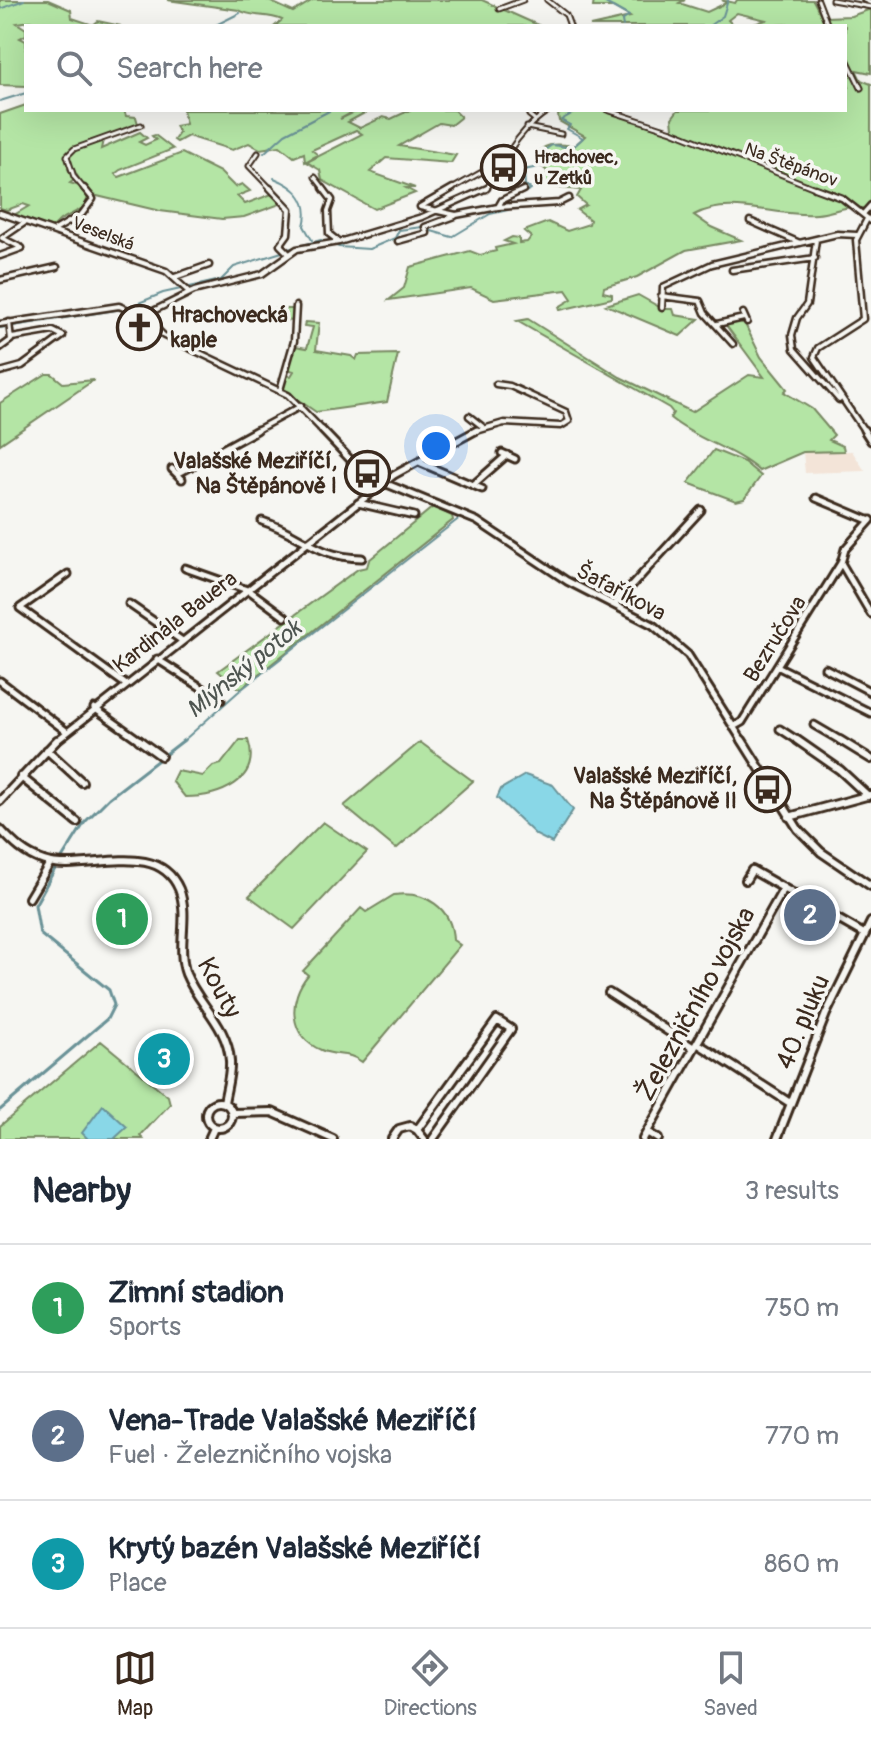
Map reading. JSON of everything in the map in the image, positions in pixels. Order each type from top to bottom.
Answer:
[{"type":"street","points":[[499,9],[523,0]]},
{"type":"street","points":[[547,0],[566,15],[569,24]]},
{"type":"street","points":[[818,0],[827,24]]},
{"type":"street","points":[[832,0],[871,5]]},
{"type":"street","points":[[864,0],[871,5]]},
{"type":"street","points":[[847,59],[861,88]]},
{"type":"street","points":[[531,112],[529,115],[535,119]]},
{"type":"street","points":[[143,316],[186,289],[262,274],[286,252],[335,243],[438,211],[489,187],[527,127],[547,112]]},
{"type":"street","name":"Na Štěpánov","points":[[613,112],[672,131],[742,162],[842,198],[867,218]]},
{"type":"street","points":[[54,230],[82,214],[93,199],[74,177],[67,156],[74,149],[141,125]]},
{"type":"street","points":[[527,127],[561,134]]},
{"type":"street","points":[[258,153],[249,166],[253,174],[290,209],[288,234],[280,245],[286,252]]},
{"type":"street","points":[[456,215],[420,207],[487,169]]},
{"type":"street","points":[[315,177],[332,200],[328,211],[331,224],[329,234],[335,243]]},
{"type":"street","points":[[498,207],[502,200],[523,190]]},
{"type":"street","points":[[398,241],[425,234],[424,228],[456,215],[498,207],[559,203],[569,198]]},
{"type":"street","points":[[863,319],[857,235],[871,205]]},
{"type":"street","name":"Veselská","points":[[0,213],[54,230],[175,277],[186,289]]},
{"type":"street","points":[[750,221],[774,229],[801,244]]},
{"type":"street","points":[[0,256],[22,248],[2,238],[24,223]]},
{"type":"street","points":[[662,308],[661,296],[665,285],[712,264],[837,234],[857,235]]},
{"type":"street","points":[[816,240],[807,304],[797,318],[793,343],[819,380],[841,400]]},
{"type":"street","points":[[732,270],[815,258]]},
{"type":"street","points":[[175,277],[209,265]]},
{"type":"street","points":[[0,280],[57,267]]},
{"type":"street","points":[[661,296],[698,300],[729,341]]},
{"type":"street","points":[[280,390],[294,341],[296,306]]},
{"type":"street","name":"Šafaříkova","points":[[10,325],[129,307],[164,336],[292,398],[357,468],[384,483],[477,521],[562,578],[653,625],[679,644],[789,817],[821,852],[871,886]]},
{"type":"street","points":[[717,324],[745,318]]},
{"type":"street","points":[[869,437],[816,362],[816,352],[863,319],[871,319]]},
{"type":"street","points":[[0,324],[10,325],[12,338]]},
{"type":"street","points":[[0,348],[12,338],[53,331],[63,336],[19,368],[0,372]]},
{"type":"street","points":[[469,416],[483,427],[504,423],[561,426],[570,418],[554,406],[510,386],[496,384]]},
{"type":"street","points":[[177,474],[301,406]]},
{"type":"street","name":"Kardinála Bauera","points":[[0,801],[66,731],[181,640],[384,483],[483,427]]},
{"type":"street","points":[[473,485],[505,454],[515,459]]},
{"type":"street","points":[[420,463],[482,489]]},
{"type":"street","points":[[816,498],[870,520]]},
{"type":"street","points":[[358,503],[414,516]]},
{"type":"street","points":[[614,605],[701,510]]},
{"type":"street","name":"Bezručova","points":[[733,727],[742,722],[841,563],[845,549],[870,520]]},
{"type":"street","points":[[262,521],[283,526],[304,545],[328,557],[362,558]]},
{"type":"street","points":[[841,563],[871,614]]},
{"type":"street","points":[[185,568],[247,589],[273,604],[285,617]]},
{"type":"street","points":[[68,574],[20,608],[125,684]]},
{"type":"street","points":[[129,604],[181,640]]},
{"type":"street","points":[[157,659],[221,700]]},
{"type":"street","points":[[777,666],[871,713]]},
{"type":"street","points":[[825,668],[871,692]]},
{"type":"street","points":[[0,681],[66,731]]},
{"type":"street","points":[[94,708],[161,756]]},
{"type":"street","points":[[814,725],[871,759]]},
{"type":"street","points":[[780,729],[840,770],[869,796]]},
{"type":"street","points":[[47,750],[82,782]]},
{"type":"street","points":[[21,777],[77,822]]},
{"type":"street","points":[[789,817],[869,796]]},
{"type":"street","name":"Kouty","points":[[0,829],[20,853],[50,863],[76,865],[144,860],[168,872],[176,881],[182,907],[180,957],[188,979],[222,1035],[230,1058],[224,1103],[214,1104],[207,1112],[207,1122],[214,1128]]},
{"type":"street","points":[[29,898],[50,863]]},
{"type":"street","points":[[746,880],[752,870],[864,934]]},
{"type":"street","name":"Železničního vojska","points":[[645,1136],[784,888]]},
{"type":"street","name":"40. pluku","points":[[777,1139],[871,922]]},
{"type":"street","points":[[609,993],[790,1103]]},
{"type":"street","points":[[417,1130],[497,1020],[511,1029],[433,1139]]},
{"type":"street","points":[[224,1103],[232,1113],[272,1112],[333,1139]]},
{"type":"street","name":"Kouty","points":[[214,1128],[224,1126],[232,1113]]},
{"type":"street","points":[[392,1139],[399,1129],[410,1126],[424,1139]]},
{"type":"street","name":"Kouty","points":[[209,1139],[214,1128]]},
{"type":"street","points":[[645,1136],[658,1139]]},
{"type":"shaded area","points":[[852,451],[865,471],[805,473],[803,452]]},
{"type":"green space","points":[[0,0],[48,0],[71,10],[72,18],[90,24],[17,23],[24,28],[24,36],[20,38],[24,40],[24,86],[0,85]]},
{"type":"green space","points":[[167,0],[267,0],[293,12],[313,0],[482,0],[536,24],[277,24],[282,20],[239,10]]},
{"type":"green space","points":[[594,0],[685,0],[679,3],[707,12],[726,3],[722,0],[735,3],[737,0],[813,0],[825,23],[754,24],[766,20],[737,13],[728,20],[732,24],[599,24],[630,17],[613,7],[593,7]]},
{"type":"green space","points":[[871,9],[871,73],[856,70],[861,80],[871,84],[871,211],[850,207],[802,214],[739,207],[709,209],[694,215],[711,227],[741,240],[686,250],[637,277],[604,287],[603,292],[612,294],[612,298],[560,310],[559,307],[572,299],[566,290],[494,299],[471,288],[389,300],[404,288],[410,267],[470,251],[480,255],[496,251],[495,248],[513,244],[504,241],[512,237],[519,238],[519,243],[527,242],[531,237],[524,231],[548,222],[567,231],[589,224],[590,220],[577,210],[586,205],[577,197],[581,190],[538,186],[548,172],[534,159],[538,153],[551,145],[574,146],[585,136],[559,121],[558,115],[565,112],[612,112],[667,130],[673,128],[672,118],[676,112],[847,112],[847,24],[828,24],[826,17],[851,16]]},
{"type":"green space","points":[[24,106],[24,112],[125,112],[126,116],[136,117],[138,124],[103,140],[101,149],[140,132],[147,138],[139,142],[145,145],[156,140],[152,136],[155,135],[173,149],[120,170],[115,174],[119,177],[182,153],[220,172],[235,187],[242,184],[250,191],[237,196],[245,204],[272,194],[283,203],[244,217],[222,219],[160,211],[93,195],[73,167],[68,169],[74,180],[70,183],[80,186],[88,196],[85,207],[60,220],[52,228],[14,215],[29,206],[23,204],[7,210],[0,208],[0,114]]},
{"type":"green space","points":[[183,112],[352,112],[340,119],[355,112],[366,112],[348,122],[360,128],[383,117],[391,119],[406,112],[456,112],[461,117],[451,125],[439,123],[399,146],[456,155],[451,163],[386,158],[370,172],[415,188],[406,188],[415,193],[374,209],[322,180],[320,170],[307,162],[362,134],[356,130],[312,150],[318,155],[305,162],[304,153],[294,157],[280,146],[260,149],[249,143],[232,150],[188,136],[177,142],[174,140],[179,133],[175,126],[186,124]]},
{"type":"green space","points":[[638,295],[663,309],[673,309],[675,315],[699,319],[680,336],[606,305]]},
{"type":"green space","points":[[236,309],[293,309],[295,321],[232,317]]},
{"type":"green space","points":[[528,319],[620,377],[692,412],[749,375],[764,377],[725,324],[743,320],[761,357],[787,389],[784,392],[812,409],[834,435],[829,440],[843,446],[844,451],[803,452],[759,471],[738,456],[681,426],[670,418],[673,413],[669,408],[517,321]]},
{"type":"green space","points":[[305,322],[319,323],[316,350],[351,356],[356,360],[358,355],[398,354],[387,402],[316,412],[281,388],[285,375],[291,376],[294,371],[287,369],[295,346],[307,348],[313,327],[304,326]]},
{"type":"green space","points":[[46,374],[52,374],[63,383],[94,380],[0,444],[0,403]]},
{"type":"green space","points":[[714,450],[744,462],[761,476],[744,499],[736,501],[688,483]]},
{"type":"green space","points":[[433,507],[452,516],[453,520],[240,689],[218,671],[358,569],[367,567],[369,560]]},
{"type":"green space","points":[[240,740],[248,740],[251,754],[249,766],[234,784],[211,794],[185,797],[172,781],[177,771],[203,776],[213,766],[221,764]]},
{"type":"green space","points":[[420,742],[473,781],[396,849],[344,806]]},
{"type":"green space","points":[[323,822],[367,852],[294,929],[249,896]]},
{"type":"green space","points":[[394,895],[416,896],[435,904],[448,918],[453,940],[460,945],[362,1062],[352,1056],[321,1050],[302,1036],[297,1026],[297,995],[308,975],[303,971],[361,908],[366,912]]},
{"type":"green space","points":[[101,1041],[168,1096],[170,1104],[140,1136],[143,1139],[0,1139],[0,1126]]},
{"type":"water","points":[[525,775],[553,785],[573,810],[552,843],[536,835],[497,798],[501,789]]},
{"type":"water","points":[[103,1105],[127,1127],[114,1139],[88,1139],[82,1133]]},
{"type":"waterway","points":[[0,9],[24,0]]},
{"type":"waterway","points":[[600,0],[629,16],[623,24]]},
{"type":"waterway","points":[[712,24],[723,16],[728,0]]},
{"type":"waterway","points":[[218,24],[240,13]]},
{"type":"waterway","points":[[0,101],[24,94]]},
{"type":"waterway","points":[[264,153],[285,134],[327,112]]},
{"type":"waterway","points":[[428,230],[452,237],[490,214],[508,210],[507,201],[531,189],[525,186],[524,170],[543,166],[539,162],[544,159],[542,152],[552,145],[572,148],[583,138],[567,129],[570,125],[561,120],[575,112]]},
{"type":"waterway","points":[[274,178],[289,186],[304,202],[304,226],[312,240]]},
{"type":"waterway","points":[[288,249],[321,240],[339,247],[369,249],[395,238],[399,230],[422,227]]},
{"type":"waterway","points":[[129,307],[163,293],[221,280],[234,267],[282,252]]},
{"type":"waterway","points":[[0,328],[123,309]]},
{"type":"waterway","name":"Mlýnský potok","points":[[182,742],[238,692],[461,517]]},
{"type":"waterway","name":"Mlýnský potok","points":[[61,860],[85,822],[109,798],[184,740]]},
{"type":"waterway","name":"Mlýnský potok","points":[[0,1110],[107,1019],[114,1005],[109,990],[40,934],[35,905],[56,867]]},
{"type":"place","name":"Hrachovec, u Zetků","points":[[503,167]]},
{"type":"place","name":"Hrachovecká kaple","points":[[140,328]]},
{"type":"place","name":"Valašské Meziříčí, Na Štěpánově I","points":[[368,474]]},
{"type":"place","name":"Valašské Meziříčí, Na Štěpánově II","points":[[768,789]]},
{"type":"place","name":"Vena-Trade Valašské Meziříčí","points":[[810,915]]},
{"type":"place","name":"Zimní stadion","points":[[122,919]]},
{"type":"place","name":"Krytý bazén Valašské Meziříčí","points":[[164,1059]]}]
